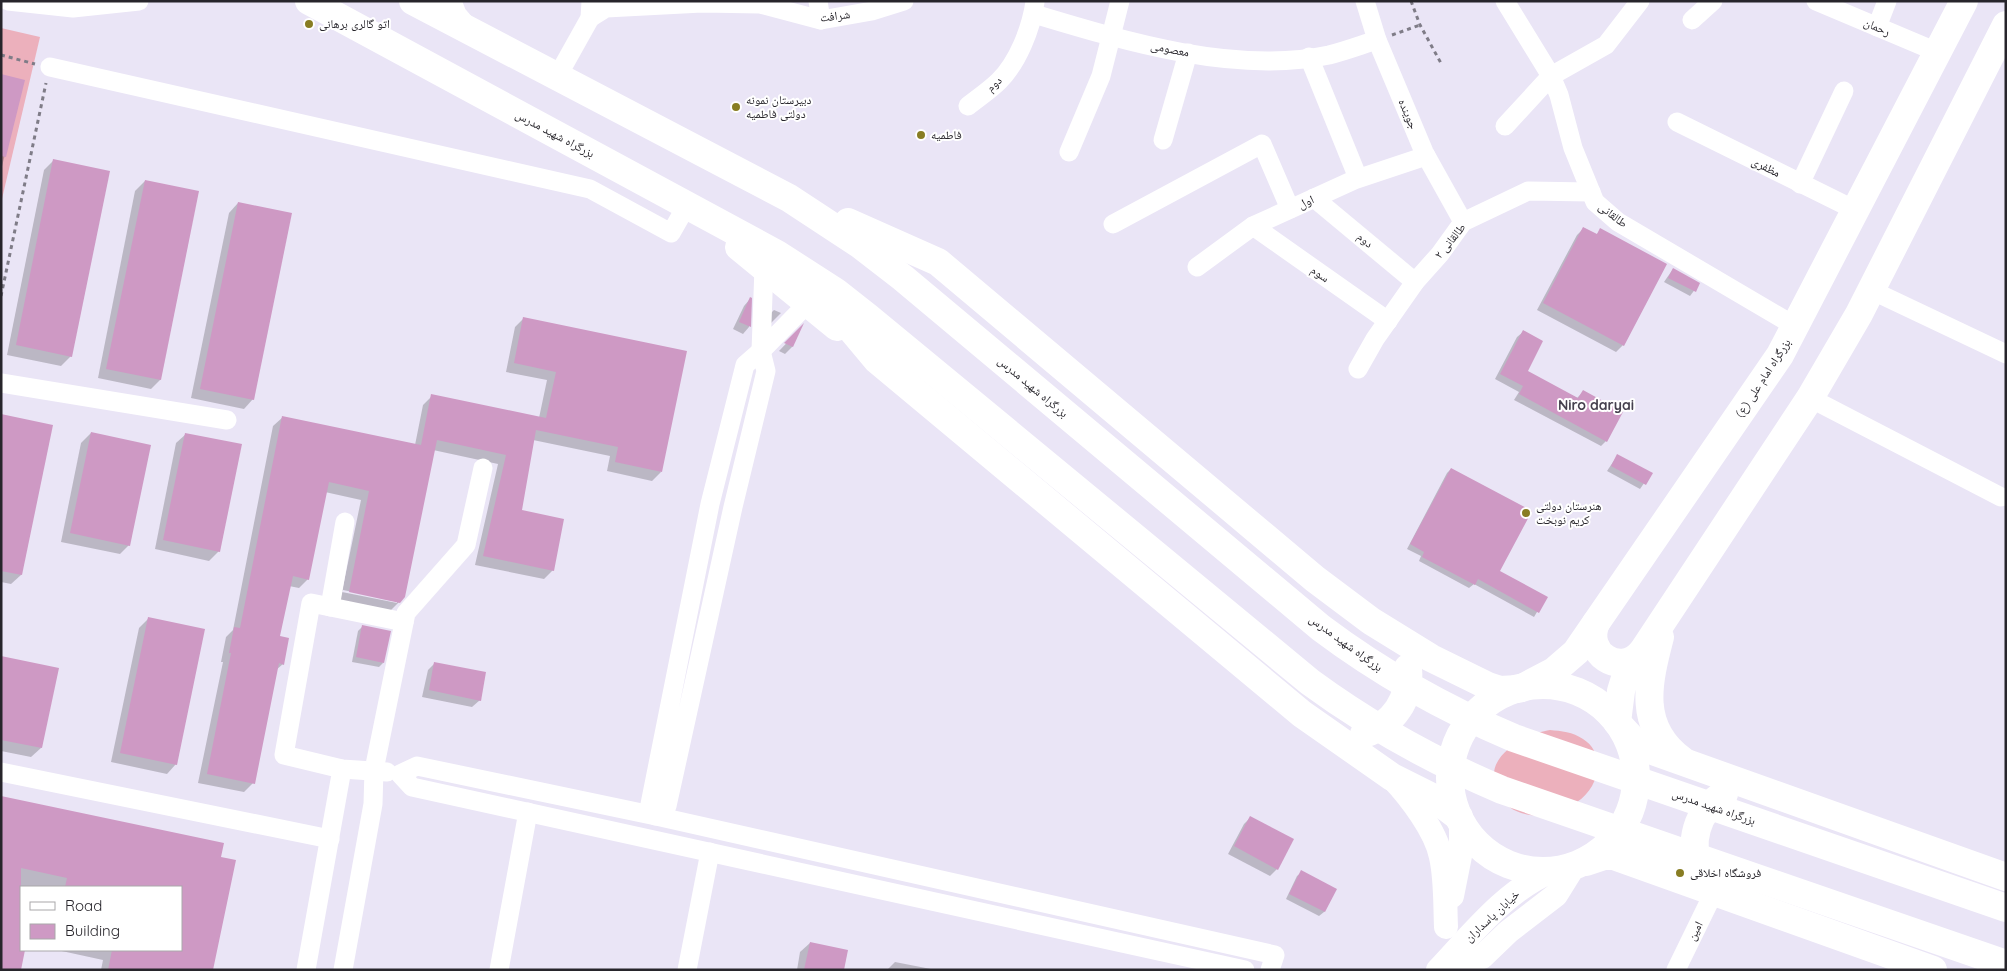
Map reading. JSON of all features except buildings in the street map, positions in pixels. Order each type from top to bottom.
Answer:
[{"type":"highway","name":"بزرگراه شهید مدرس","points":[[309,1],[687,205],[801,269],[848,301],[1310,682],[1394,738],[1457,770],[1502,790],[2006,964]]},
{"type":"highway","name":"بزرگراه شهید مدرس","points":[[413,1],[789,198],[938,262],[1320,583],[1387,631],[1443,664],[1500,690],[1520,688]]},
{"type":"highway","name":"بزرگراه امام علی (ع)","points":[[1520,688],[1549,674],[1568,661],[1773,367],[1964,1]]},
{"type":"highway","points":[[1568,867],[1594,857],[1613,840],[1623,825],[1632,805],[1636,788],[1635,766],[1630,745],[1618,724],[1623,684],[1665,617],[1810,398],[1871,290],[2006,24]]},
{"type":"highway","name":"بزرگراه شهید مدرس","points":[[789,198],[859,244],[914,288],[1321,628],[1371,664],[1419,693],[1514,738],[2006,908]]},
{"type":"highway","points":[[687,205],[877,360]]},
{"type":"highway","name":"بزرگراه شهید مدرس","points":[[801,269],[877,360],[1295,708],[1387,773],[1438,800],[1460,819]]},
{"type":"highway","points":[[1665,617],[1650,676],[1649,708],[1660,736],[1673,752],[1685,762]]},
{"type":"highway","points":[[1596,623],[1593,632],[1593,642],[1597,651],[1604,658],[1612,662],[1622,663],[1642,653]]},
{"type":"highway","points":[[1323,729],[1341,735],[1365,734],[1383,725],[1399,708],[1407,690],[1408,666],[1401,648],[1387,631]]},
{"type":"highway","points":[[1932,970],[1614,856],[1604,856],[1568,867],[1526,870],[1501,861],[1479,846],[1460,819],[1451,792],[1450,774],[1454,752],[1459,739],[1470,720],[1486,704],[1501,695],[1520,688],[1548,686],[1575,691],[1598,703],[1631,738],[1644,747],[2006,877]]},
{"type":"highway","points":[[1716,892],[1704,878],[1696,861],[1694,841],[1699,822],[1706,809],[1721,796],[1738,788],[1756,787]]},
{"type":"main road","points":[[1387,773],[1412,802],[1438,847],[1442,860],[1446,927]]},
{"type":"main road","name":"خیابان پاسداران","points":[[1439,970],[1461,851],[1460,819]]},
{"type":"main road","name":"خیابان پاسداران","points":[[1439,970],[1493,913],[1530,882],[1568,867]]},
{"type":"street","points":[[8,1],[72,8],[139,1]]},
{"type":"street","points":[[452,1],[457,14],[472,32]]},
{"type":"street","points":[[818,1],[821,20]]},
{"type":"street","name":"شرافت","points":[[556,77],[590,10],[702,2],[760,2],[821,20],[872,10],[904,1]]},
{"type":"street","points":[[1069,152],[1101,76],[1120,1]]},
{"type":"street","name":"جوینده","points":[[1365,1],[1377,40],[1426,156],[1463,222]]},
{"type":"street","name":"طالقانی","points":[[1505,1],[1551,76],[1560,95],[1573,148],[1595,202],[1618,222],[1795,326]]},
{"type":"street","points":[[1505,126],[1551,76],[1606,44],[1640,1]]},
{"type":"street","points":[[1692,20],[1713,1]]},
{"type":"street","name":"رحمان","points":[[1816,1],[1937,52]]},
{"type":"street","points":[[1877,27],[1887,1]]},
{"type":"street","name":"معصومی","points":[[1034,8],[1111,37],[1188,53],[1240,60],[1290,59],[1329,55],[1377,40]]},
{"type":"street","name":"دوم","points":[[968,106],[999,81],[1018,54],[1034,8]]},
{"type":"street","points":[[1164,140],[1188,53]]},
{"type":"street","points":[[1309,57],[1358,178]]},
{"type":"street","points":[[50,67],[590,189],[671,233],[687,205]]},
{"type":"street","points":[[1800,184],[1844,91]]},
{"type":"street","name":"مظفری","points":[[1677,122],[1855,210]]},
{"type":"street","points":[[1113,224],[1262,144],[1290,209]]},
{"type":"street","name":"اول","points":[[1197,267],[1253,226],[1358,178],[1426,156]]},
{"type":"street","name":"طالقانی ۲","points":[[1358,369],[1375,339],[1415,282],[1440,254],[1463,222],[1528,191],[1591,192]]},
{"type":"street","name":"دوم","points":[[1314,198],[1415,282]]},
{"type":"street","name":"سوم","points":[[1253,226],[1388,321]]},
{"type":"street","points":[[652,840],[656,816],[666,806],[733,506],[766,371],[761,351],[764,267]]},
{"type":"street","points":[[1871,290],[2006,354]]},
{"type":"street","points":[[656,816],[650,804],[710,504],[745,365],[808,303]]},
{"type":"street","points":[[1,383],[227,420]]},
{"type":"street","points":[[1810,398],[2001,497]]},
{"type":"street","points":[[343,970],[373,804],[374,770],[406,613],[466,545],[483,468]]},
{"type":"street","points":[[710,504],[733,506]]},
{"type":"street","points":[[330,607],[345,522]]},
{"type":"street","points":[[404,622],[311,603],[284,755],[342,769],[374,770],[400,774],[417,766],[656,816],[1275,955],[1270,970]]},
{"type":"street","points":[[306,970],[342,769]]},
{"type":"street","points":[[1,772],[330,839]]},
{"type":"street","points":[[400,774],[412,787],[1245,970]]},
{"type":"street","points":[[499,970],[528,812]]},
{"type":"street","points":[[687,970],[710,852]]},
{"type":"street","name":"امین","points":[[1676,970],[1716,892]]},
{"type":"path","points":[[1411,1],[1420,25],[1442,64]]},
{"type":"path","points":[[1377,40],[1420,25]]},
{"type":"path","points":[[1,55],[50,67],[1,296]]},
{"type":"shaded area","points":[[1,28],[40,37],[1,203]]},
{"type":"shaded area","points":[[1550,730],[1563,731],[1575,735],[1591,745],[1597,762],[1595,780],[1585,796],[1573,805],[1540,815],[1519,812],[1507,805],[1501,797],[1494,781],[1495,769],[1505,752],[1513,745],[1532,735]]},
{"type":"place","name":"اتو گالری برهانی","points":[[309,24]]},
{"type":"place","name":"دبیرستان نمونه دولتی فاطمیه","points":[[736,107]]},
{"type":"place","name":"فاطمیه","points":[[921,135]]},
{"type":"place","name":"هنرستان دولتی کریم نوبخت","points":[[1526,513]]},
{"type":"place","name":"فروشگاه اخلاقی","points":[[1680,873]]},
{"type":"district","name":"Niro daryai","points":[[1596,405]]}]
